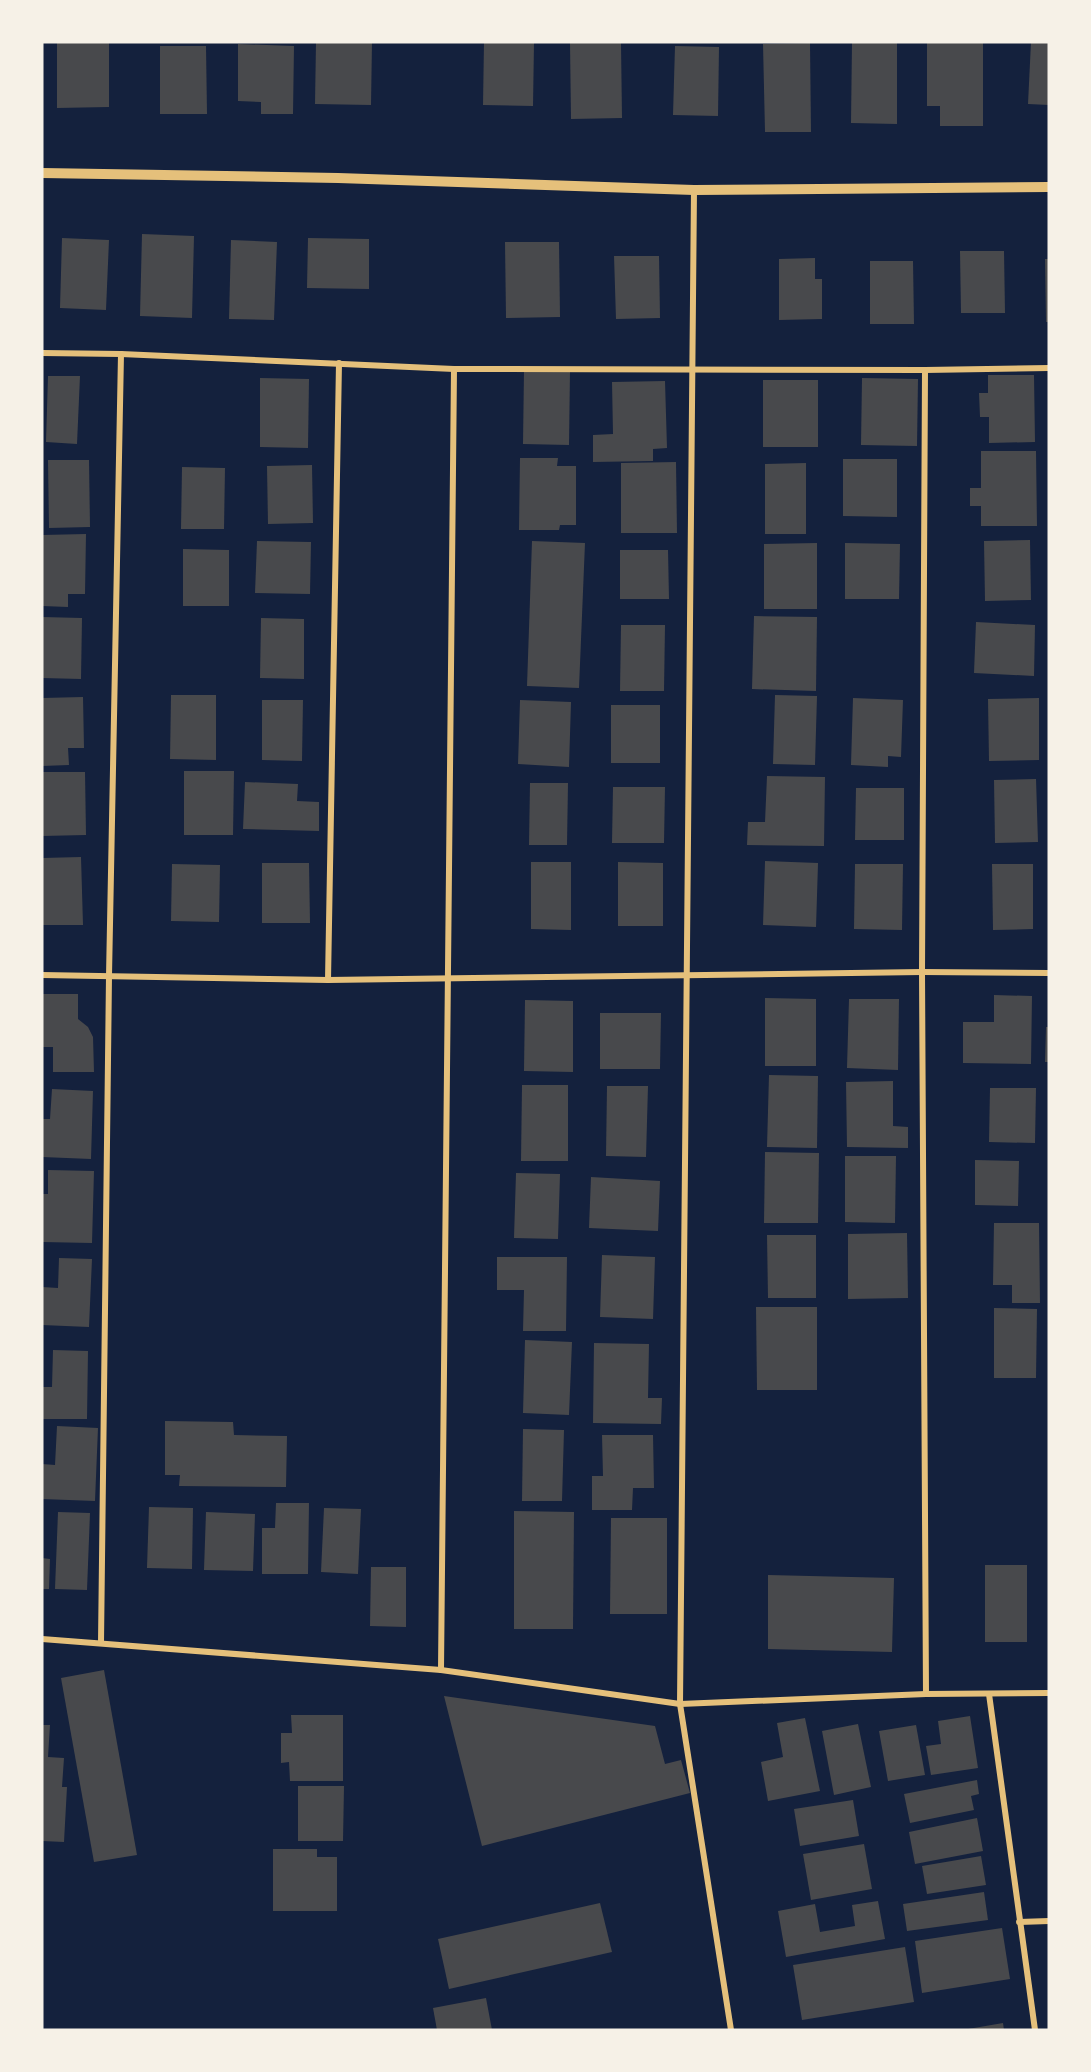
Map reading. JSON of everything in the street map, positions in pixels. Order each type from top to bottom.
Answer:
[{"type":"street","points":[[42,173],[350,178],[694,190],[1049,187]]},
{"type":"street","points":[[694,190],[680,1704],[731,2030]]},
{"type":"street","points":[[42,353],[121,354],[454,369],[1049,368]]},
{"type":"street","points":[[101,1643],[109,976],[121,354]]},
{"type":"street","points":[[328,980],[339,363]]},
{"type":"street","points":[[441,1670],[454,369]]},
{"type":"street","points":[[926,370],[922,972],[926,1694]]},
{"type":"street","points":[[42,975],[328,980],[922,972],[1049,973]]},
{"type":"street","points":[[42,1639],[441,1670],[680,1704],[926,1694],[1049,1694]]},
{"type":"street","points":[[989,1694],[1035,2030]]},
{"type":"street","points":[[1019,1922],[1049,1921]]},
{"type":"building","points":[[57,42],[109,42],[109,107],[57,108]]},
{"type":"building","points":[[316,42],[372,42],[371,105],[315,104]]},
{"type":"building","points":[[484,42],[534,42],[533,106],[483,105]]},
{"type":"building","points":[[852,42],[897,43],[897,124],[851,123]]},
{"type":"building","points":[[927,42],[983,42],[983,126],[940,126],[940,106],[927,106]]},
{"type":"building","points":[[1031,42],[1049,42],[1049,105],[1028,104]]},
{"type":"building","points":[[570,43],[621,43],[622,118],[571,119]]},
{"type":"building","points":[[810,43],[811,132],[765,132],[763,44]]},
{"type":"building","points":[[238,44],[294,46],[293,114],[261,114],[261,102],[238,101]]},
{"type":"building","points":[[160,46],[206,46],[207,114],[160,114]]},
{"type":"building","points":[[675,46],[719,47],[718,116],[673,115]]},
{"type":"building","points":[[142,234],[194,236],[192,318],[140,316]]},
{"type":"building","points":[[62,238],[109,240],[106,310],[60,308]]},
{"type":"building","points":[[308,238],[369,239],[369,289],[307,288]]},
{"type":"building","points":[[231,240],[277,242],[274,320],[229,319]]},
{"type":"building","points":[[505,242],[559,242],[560,317],[506,318]]},
{"type":"building","points":[[960,251],[1004,251],[1005,313],[961,313]]},
{"type":"building","points":[[614,256],[659,256],[660,318],[616,319]]},
{"type":"building","points":[[815,258],[815,279],[822,279],[822,319],[779,320],[779,259]]},
{"type":"building","points":[[1045,259],[1049,259],[1049,322],[1046,322]]},
{"type":"building","points":[[870,261],[913,261],[914,324],[870,324]]},
{"type":"building","points":[[524,370],[570,371],[569,445],[523,444]]},
{"type":"building","points":[[988,375],[1034,375],[1035,442],[989,443],[989,417],[980,417],[979,393],[988,393]]},
{"type":"building","points":[[48,376],[80,376],[77,444],[46,442]]},
{"type":"building","points":[[260,378],[309,379],[308,448],[260,447]]},
{"type":"building","points":[[862,378],[918,379],[917,446],[861,445]]},
{"type":"building","points":[[763,380],[818,380],[818,447],[763,447]]},
{"type":"building","points":[[665,381],[667,448],[653,449],[653,461],[593,462],[593,435],[613,434],[612,382]]},
{"type":"building","points":[[981,451],[1036,451],[1037,526],[981,526],[981,506],[970,506],[970,488],[981,488]]},
{"type":"building","points":[[520,458],[558,458],[557,466],[576,466],[576,525],[560,525],[559,530],[519,530]]},
{"type":"building","points":[[843,459],[897,459],[897,517],[843,516]]},
{"type":"building","points":[[48,460],[89,460],[90,527],[49,528]]},
{"type":"building","points":[[676,462],[677,533],[621,533],[621,463]]},
{"type":"building","points":[[806,463],[806,534],[765,534],[765,464]]},
{"type":"building","points":[[312,465],[313,523],[268,524],[267,466]]},
{"type":"building","points":[[182,467],[225,468],[224,529],[181,529]]},
{"type":"building","points":[[86,534],[85,594],[68,594],[68,607],[42,606],[42,535]]},
{"type":"building","points":[[1030,540],[1031,600],[985,601],[984,541]]},
{"type":"building","points":[[257,541],[311,542],[310,594],[255,593]]},
{"type":"building","points":[[532,541],[585,543],[579,688],[527,686]]},
{"type":"building","points":[[817,543],[817,609],[764,609],[764,544]]},
{"type":"building","points":[[845,543],[900,544],[899,599],[845,599]]},
{"type":"building","points":[[183,549],[229,550],[229,606],[183,606]]},
{"type":"building","points":[[620,550],[668,550],[669,599],[620,599]]},
{"type":"building","points":[[754,616],[817,617],[816,691],[752,689]]},
{"type":"building","points":[[42,617],[82,618],[81,679],[42,678]]},
{"type":"building","points":[[261,618],[304,619],[304,679],[260,678]]},
{"type":"building","points":[[976,622],[1035,625],[1034,676],[974,673]]},
{"type":"building","points":[[621,625],[665,625],[664,691],[620,691]]},
{"type":"building","points":[[171,695],[216,695],[216,760],[170,759]]},
{"type":"building","points":[[775,695],[817,696],[815,765],[773,764]]},
{"type":"building","points":[[83,697],[84,748],[68,748],[69,765],[42,766],[42,698]]},
{"type":"building","points":[[853,698],[903,700],[901,757],[888,756],[888,767],[851,765]]},
{"type":"building","points":[[1039,698],[1039,760],[989,761],[988,699]]},
{"type":"building","points":[[262,700],[303,700],[302,761],[262,760]]},
{"type":"building","points":[[520,700],[571,702],[569,767],[518,764]]},
{"type":"building","points":[[611,705],[660,705],[660,763],[611,763]]},
{"type":"building","points":[[184,771],[234,771],[233,835],[184,835]]},
{"type":"building","points":[[42,772],[85,772],[86,835],[42,836]]},
{"type":"building","points":[[767,776],[825,777],[824,846],[747,845],[748,822],[765,822]]},
{"type":"building","points":[[1036,779],[1038,842],[995,843],[994,780]]},
{"type":"building","points":[[245,782],[298,784],[297,801],[319,802],[319,831],[243,829]]},
{"type":"building","points":[[530,783],[568,783],[567,845],[529,845]]},
{"type":"building","points":[[613,787],[665,787],[664,843],[612,843]]},
{"type":"building","points":[[856,788],[904,788],[904,840],[855,840]]},
{"type":"building","points":[[81,857],[83,925],[42,925],[42,858]]},
{"type":"building","points":[[765,861],[818,863],[816,927],[763,925]]},
{"type":"building","points":[[531,862],[571,862],[571,930],[531,929]]},
{"type":"building","points":[[618,862],[663,863],[663,926],[618,926]]},
{"type":"building","points":[[262,863],[309,863],[310,923],[262,923]]},
{"type":"building","points":[[172,864],[220,865],[219,922],[171,921]]},
{"type":"building","points":[[855,864],[903,864],[902,930],[854,929]]},
{"type":"building","points":[[992,864],[1033,864],[1033,929],[993,930]]},
{"type":"building","points":[[42,994],[78,994],[78,1019],[88,1027],[93,1037],[94,1072],[53,1072],[53,1047],[42,1047]]},
{"type":"building","points":[[994,995],[1032,996],[1031,1064],[963,1063],[963,1022],[994,1022]]},
{"type":"building","points":[[765,998],[816,999],[816,1066],[765,1066]]},
{"type":"building","points":[[849,999],[899,999],[898,1070],[847,1068]]},
{"type":"building","points":[[525,1000],[573,1001],[573,1072],[524,1071]]},
{"type":"building","points":[[600,1013],[661,1013],[660,1069],[600,1069]]},
{"type":"building","points":[[1046,1027],[1049,1027],[1049,1062],[1045,1062]]},
{"type":"building","points":[[769,1075],[818,1076],[817,1148],[767,1147]]},
{"type":"building","points":[[893,1081],[893,1126],[908,1127],[908,1148],[847,1147],[846,1082]]},
{"type":"building","points":[[522,1085],[568,1085],[568,1161],[521,1161]]},
{"type":"building","points":[[607,1086],[648,1086],[646,1157],[606,1156]]},
{"type":"building","points":[[990,1088],[1036,1088],[1035,1143],[989,1142]]},
{"type":"building","points":[[52,1089],[93,1091],[91,1159],[42,1157],[42,1119],[50,1119]]},
{"type":"building","points":[[765,1152],[819,1153],[818,1223],[764,1223]]},
{"type":"building","points":[[845,1156],[896,1156],[895,1223],[845,1222]]},
{"type":"building","points":[[975,1160],[1019,1161],[1018,1206],[975,1205]]},
{"type":"building","points":[[48,1170],[94,1171],[92,1243],[42,1242],[42,1194],[48,1194]]},
{"type":"building","points":[[516,1173],[560,1174],[558,1239],[514,1238]]},
{"type":"building","points":[[591,1177],[660,1181],[658,1231],[589,1228]]},
{"type":"building","points":[[994,1223],[1039,1223],[1040,1303],[1012,1303],[1012,1285],[993,1285]]},
{"type":"building","points":[[907,1233],[908,1298],[848,1299],[848,1234]]},
{"type":"building","points":[[767,1235],[816,1235],[816,1298],[768,1298]]},
{"type":"building","points":[[602,1255],[655,1257],[653,1319],[600,1317]]},
{"type":"building","points":[[497,1257],[567,1257],[566,1331],[523,1331],[524,1290],[497,1290]]},
{"type":"building","points":[[59,1258],[92,1259],[89,1327],[42,1325],[42,1287],[58,1288]]},
{"type":"building","points":[[756,1307],[817,1307],[817,1390],[757,1390]]},
{"type":"building","points":[[994,1308],[1037,1309],[1036,1378],[994,1378]]},
{"type":"building","points":[[525,1340],[572,1342],[569,1415],[523,1413]]},
{"type":"building","points":[[594,1343],[649,1344],[648,1398],[662,1398],[661,1424],[593,1423]]},
{"type":"building","points":[[53,1350],[88,1351],[87,1419],[42,1419],[42,1387],[52,1387]]},
{"type":"building","points":[[165,1421],[233,1422],[234,1435],[287,1436],[286,1487],[179,1486],[180,1475],[165,1475]]},
{"type":"building","points":[[57,1426],[98,1428],[95,1501],[42,1499],[42,1464],[55,1465]]},
{"type":"building","points":[[523,1429],[564,1430],[562,1501],[522,1501]]},
{"type":"building","points":[[602,1435],[653,1435],[654,1488],[633,1488],[632,1510],[592,1510],[592,1476],[603,1476]]},
{"type":"building","points":[[276,1503],[309,1503],[308,1574],[262,1574],[262,1528],[275,1528]]},
{"type":"building","points":[[149,1507],[193,1508],[192,1569],[147,1568]]},
{"type":"building","points":[[324,1508],[361,1509],[358,1574],[321,1572]]},
{"type":"building","points":[[514,1511],[574,1512],[573,1629],[514,1629]]},
{"type":"building","points":[[58,1512],[90,1513],[87,1590],[55,1589]]},
{"type":"building","points":[[206,1512],[255,1514],[253,1571],[204,1570]]},
{"type":"building","points":[[611,1518],[667,1518],[667,1614],[610,1614]]},
{"type":"building","points":[[42,1558],[50,1559],[49,1589],[42,1589]]},
{"type":"building","points":[[985,1565],[1027,1565],[1027,1642],[985,1642]]},
{"type":"building","points":[[371,1567],[406,1567],[406,1627],[370,1626]]},
{"type":"building","points":[[768,1575],[894,1578],[892,1652],[768,1649]]},
{"type":"building","points":[[104,1670],[137,1855],[94,1862],[61,1678]]},
{"type":"building","points":[[444,1696],[655,1726],[665,1764],[681,1760],[690,1793],[482,1846]]},
{"type":"building","points":[[291,1715],[343,1715],[343,1781],[290,1781],[289,1762],[281,1763],[281,1733],[292,1733]]},
{"type":"building","points":[[970,1716],[978,1768],[931,1775],[926,1746],[941,1744],[938,1721]]},
{"type":"building","points":[[805,1718],[820,1791],[768,1801],[761,1762],[783,1757],[777,1723]]},
{"type":"building","points":[[858,1724],[871,1787],[834,1795],[822,1731]]},
{"type":"building","points":[[42,1725],[50,1725],[48,1757],[64,1758],[62,1787],[67,1787],[64,1842],[42,1841]]},
{"type":"building","points":[[916,1725],[925,1775],[888,1781],[879,1731]]},
{"type":"building","points":[[977,1780],[979,1794],[971,1796],[974,1810],[910,1823],[904,1794]]},
{"type":"building","points":[[298,1786],[344,1786],[343,1841],[298,1841]]},
{"type":"building","points":[[853,1800],[859,1836],[800,1846],[794,1809]]},
{"type":"building","points":[[977,1818],[983,1851],[915,1864],[909,1832]]},
{"type":"building","points":[[864,1844],[872,1889],[811,1900],[803,1854]]},
{"type":"building","points":[[273,1849],[317,1849],[317,1857],[337,1857],[337,1911],[273,1911]]},
{"type":"building","points":[[981,1856],[986,1885],[927,1894],[922,1866]]},
{"type":"building","points":[[984,1892],[988,1920],[907,1931],[903,1904]]},
{"type":"building","points":[[878,1901],[885,1939],[786,1957],[778,1911],[815,1904],[820,1932],[855,1926],[852,1905]]},
{"type":"building","points":[[600,1903],[612,1952],[449,1989],[438,1939]]},
{"type":"building","points":[[1002,1928],[1010,1979],[922,1993],[915,1941]]},
{"type":"building","points":[[905,1947],[914,2002],[802,2020],[793,1965]]},
{"type":"building","points":[[486,1998],[492,2030],[437,2030],[433,2008]]},
{"type":"building","points":[[1003,2023],[1004,2030],[968,2030],[968,2029]]}]
